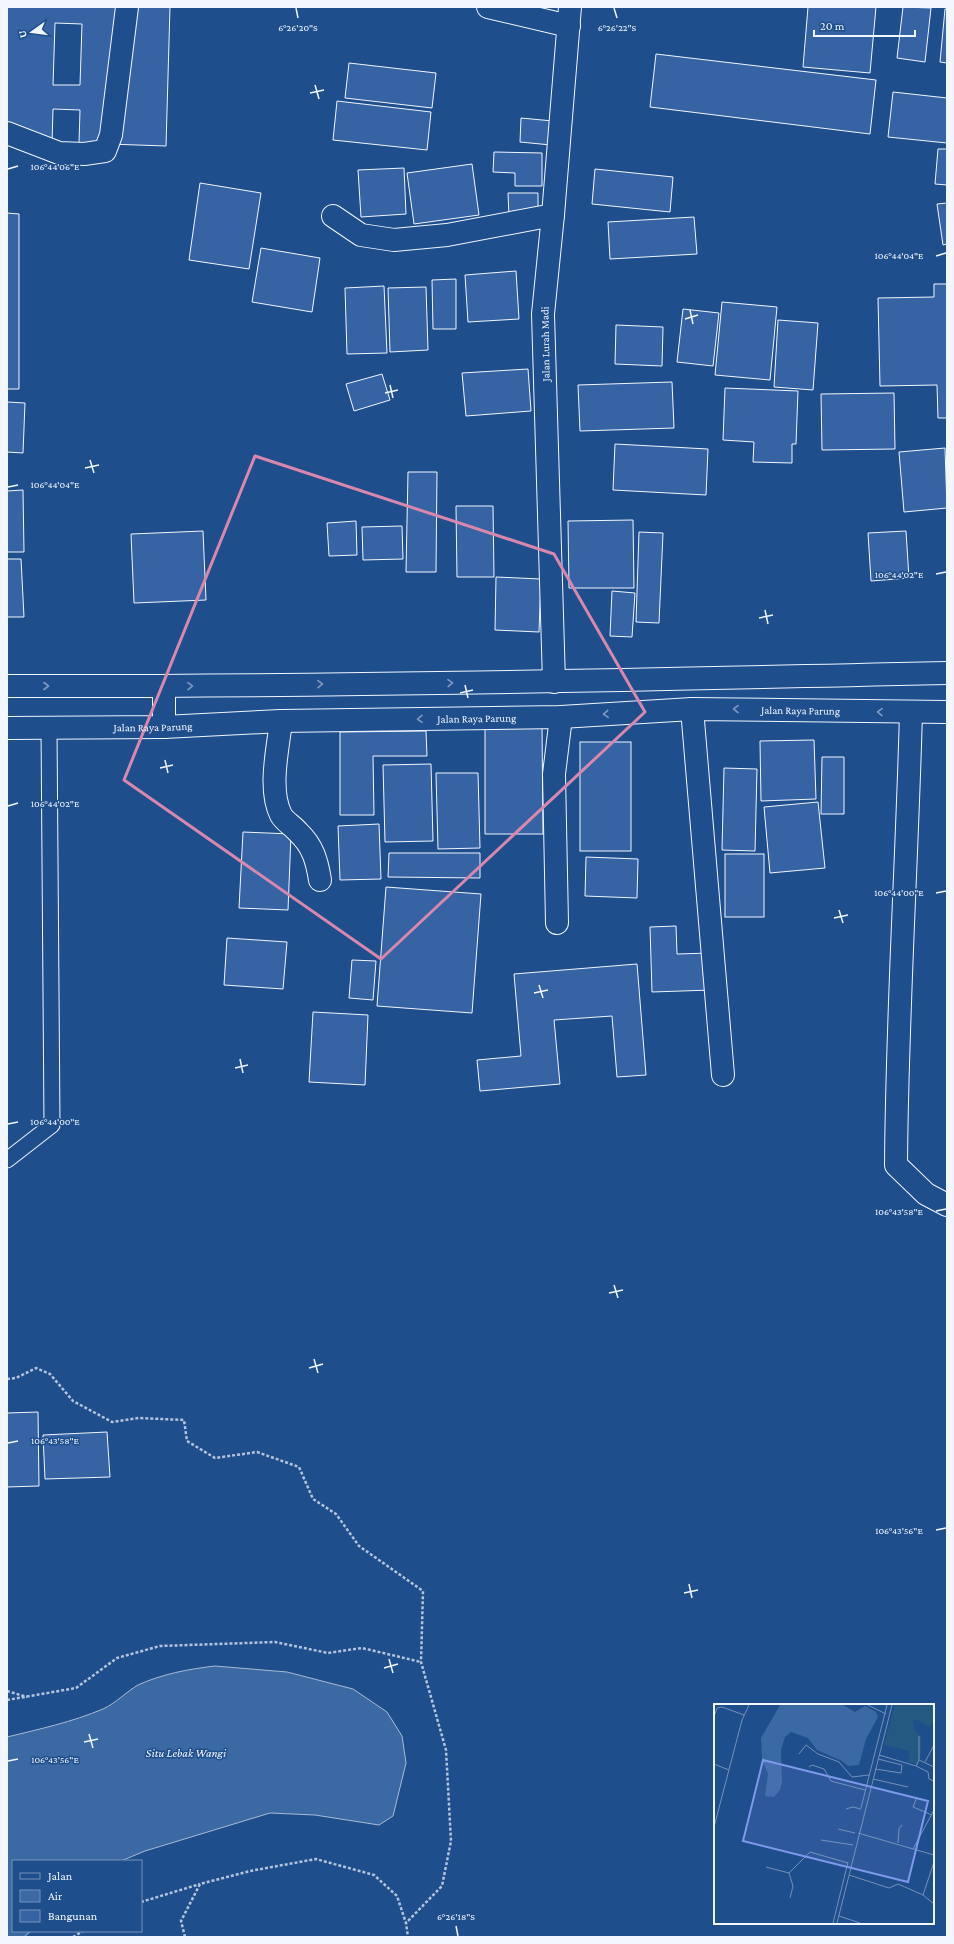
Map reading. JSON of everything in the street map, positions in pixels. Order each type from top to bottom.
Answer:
[{"type":"main road","points":[[7,134],[59,153],[84,154],[105,151],[111,134],[127,7]]},
{"type":"main road","points":[[488,7],[569,17]]},
{"type":"main road","name":"Jalan Lurah Madi","points":[[554,682],[543,314],[554,215],[569,17]]},
{"type":"main road","points":[[333,216],[361,236],[394,240],[447,235],[554,215]]},
{"type":"main road","points":[[7,686],[554,682],[947,673]]},
{"type":"main road","points":[[164,686],[164,727]]},
{"type":"main road","points":[[692,709],[723,1075]]},
{"type":"main road","name":"Jalan Raya Parung","points":[[7,728],[164,727],[281,721],[561,717],[692,709],[947,712]]},
{"type":"main road","points":[[911,712],[909,805],[896,1096],[896,1165],[926,1194],[947,1205]]},
{"type":"main road","points":[[557,923],[554,774],[561,717]]},
{"type":"main road","points":[[281,721],[275,783],[277,806],[282,817],[299,833],[317,858],[320,880]]},
{"type":"lane","points":[[7,1160],[52,1125],[49,728]]},
{"type":"path","points":[[7,1380],[16,1378],[36,1368],[50,1374],[73,1402],[112,1422],[139,1418],[184,1420],[187,1441],[215,1458],[257,1452],[299,1466],[313,1498],[336,1514],[359,1546],[423,1591],[421,1662],[446,1750],[451,1841],[442,1886],[406,1923]]},
{"type":"path","points":[[7,1700],[76,1688],[117,1658],[160,1646],[275,1642],[328,1653],[362,1648],[421,1662]]},
{"type":"path","points":[[7,1691],[29,1697]]},
{"type":"path","points":[[142,1902],[250,1871],[316,1858],[374,1875],[397,1896],[406,1923],[408,1937]]},
{"type":"path","points":[[185,1937],[181,1921],[200,1884]]},
{"type":"highlighted area","points":[[255,456],[554,554],[645,712],[381,959],[124,780]]},
{"type":"water","name":"Situ Lebak Wangi","points":[[215,1666],[287,1672],[353,1689],[387,1712],[402,1736],[406,1763],[393,1816],[379,1825],[315,1815],[270,1813],[145,1851],[123,1860],[12,1860],[12,1932],[30,1932],[24,1937],[7,1937],[7,1737],[91,1714],[112,1704],[138,1685],[156,1678],[186,1670]]},
{"type":"building","points":[[7,7],[170,7],[166,146],[79,143],[80,110],[53,109],[52,143],[7,141]],"holes":[[[55,23],[82,24],[80,85],[53,85]]]},
{"type":"building","points":[[808,7],[876,7],[870,73],[803,67]]},
{"type":"building","points":[[903,7],[931,8],[925,62],[897,58]]},
{"type":"building","points":[[945,9],[947,9],[947,63],[940,62]]},
{"type":"building","points":[[656,54],[876,80],[870,134],[650,107]]},
{"type":"building","points":[[349,63],[436,73],[432,108],[345,98]]},
{"type":"building","points":[[893,92],[947,98],[947,143],[888,137]]},
{"type":"building","points":[[337,101],[431,112],[427,150],[333,140]]},
{"type":"building","points":[[521,118],[553,121],[551,145],[520,142]]},
{"type":"building","points":[[938,149],[947,149],[947,185],[935,184]]},
{"type":"building","points":[[494,152],[542,153],[542,186],[515,186],[515,173],[493,172]]},
{"type":"building","points":[[472,164],[479,215],[414,224],[407,173]]},
{"type":"building","points":[[404,168],[406,214],[361,217],[358,170]]},
{"type":"building","points":[[595,169],[673,177],[670,212],[592,204]]},
{"type":"building","points":[[200,183],[261,193],[249,269],[189,260]]},
{"type":"building","points":[[508,193],[538,193],[538,217],[509,217]]},
{"type":"building","points":[[947,203],[947,244],[943,245],[937,204]]},
{"type":"building","points":[[7,213],[19,214],[19,389],[7,389]]},
{"type":"building","points":[[694,217],[697,254],[610,259],[608,222]]},
{"type":"building","points":[[261,248],[320,258],[312,312],[252,302]]},
{"type":"building","points":[[516,271],[519,319],[468,322],[465,275]]},
{"type":"building","points":[[456,279],[456,329],[433,329],[432,280]]},
{"type":"building","points":[[934,284],[947,284],[947,418],[938,418],[937,385],[880,386],[878,298],[934,297]]},
{"type":"building","points":[[384,286],[387,353],[347,354],[345,288]]},
{"type":"building","points":[[426,287],[428,350],[390,352],[388,288]]},
{"type":"building","points":[[722,302],[777,307],[770,380],[715,375]]},
{"type":"building","points":[[683,309],[719,313],[713,366],[677,362]]},
{"type":"building","points":[[778,320],[818,323],[813,390],[774,387]]},
{"type":"building","points":[[616,325],[663,327],[662,366],[615,364]]},
{"type":"building","points":[[528,369],[531,411],[466,416],[462,373]]},
{"type":"building","points":[[382,374],[390,400],[354,411],[346,384]]},
{"type":"building","points":[[672,382],[674,428],[580,431],[578,385]]},
{"type":"building","points":[[725,388],[798,391],[796,444],[792,444],[792,463],[753,462],[754,442],[723,440]]},
{"type":"building","points":[[894,393],[895,449],[822,450],[821,394]]},
{"type":"building","points":[[7,402],[25,403],[23,453],[7,452]]},
{"type":"building","points":[[615,444],[708,449],[706,495],[613,490]]},
{"type":"building","points":[[945,448],[947,508],[904,512],[899,452]]},
{"type":"building","points":[[408,472],[437,472],[436,572],[406,572]]},
{"type":"building","points":[[23,490],[24,552],[7,552],[7,491]]},
{"type":"building","points":[[456,506],[493,506],[494,577],[457,577]]},
{"type":"building","points":[[633,520],[634,588],[569,588],[568,521]]},
{"type":"building","points":[[356,521],[357,555],[329,556],[327,523]]},
{"type":"building","points":[[402,526],[403,559],[363,560],[362,527]]},
{"type":"building","points":[[203,531],[206,600],[134,603],[131,534]]},
{"type":"building","points":[[906,531],[909,578],[871,581],[868,533]]},
{"type":"building","points":[[639,532],[663,533],[659,623],[636,622]]},
{"type":"building","points":[[7,559],[21,559],[24,617],[7,617]]},
{"type":"building","points":[[496,577],[541,579],[539,632],[495,630]]},
{"type":"building","points":[[612,591],[635,593],[632,637],[610,636]]},
{"type":"building","points":[[485,727],[542,727],[543,834],[485,834]]},
{"type":"building","points":[[426,731],[427,756],[373,756],[374,815],[340,815],[340,732]]},
{"type":"building","points":[[814,740],[816,799],[761,801],[760,741]]},
{"type":"building","points":[[580,742],[631,742],[631,851],[580,851]]},
{"type":"building","points":[[822,757],[844,757],[844,814],[821,814]]},
{"type":"building","points":[[431,764],[433,841],[385,842],[383,765]]},
{"type":"building","points":[[724,768],[757,769],[755,851],[722,850]]},
{"type":"building","points":[[436,773],[478,773],[480,848],[438,849]]},
{"type":"building","points":[[818,802],[825,868],[770,873],[764,807]]},
{"type":"building","points":[[379,824],[381,879],[340,880],[338,826]]},
{"type":"building","points":[[243,832],[291,834],[288,910],[239,908]]},
{"type":"building","points":[[389,853],[480,853],[480,878],[388,877]]},
{"type":"building","points":[[725,854],[764,854],[764,917],[725,917]]},
{"type":"building","points":[[586,857],[638,859],[637,898],[585,896]]},
{"type":"building","points":[[386,887],[481,894],[472,1013],[377,1006]]},
{"type":"building","points":[[676,926],[677,954],[710,953],[711,990],[652,992],[650,927]]},
{"type":"building","points":[[227,938],[287,942],[283,989],[224,985]]},
{"type":"building","points":[[352,960],[376,961],[373,1000],[349,998]]},
{"type":"building","points":[[637,964],[646,1075],[617,1077],[612,1016],[554,1020],[560,1084],[480,1091],[477,1060],[521,1056],[514,974]]},
{"type":"building","points":[[313,1012],[368,1015],[365,1085],[309,1082]]},
{"type":"building","points":[[38,1412],[39,1486],[7,1487],[7,1413]]},
{"type":"building","points":[[107,1432],[110,1477],[45,1479],[43,1435]]}]
